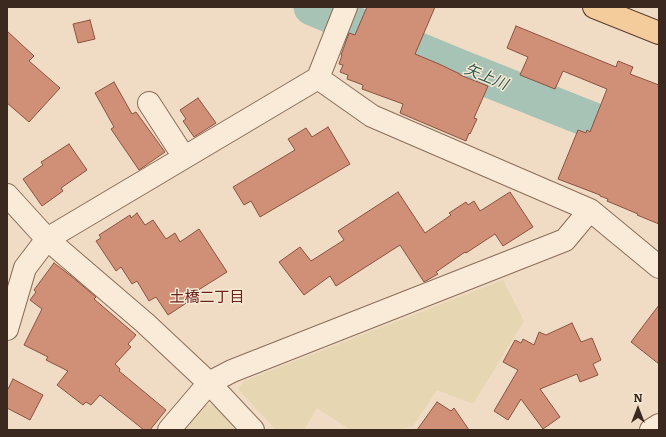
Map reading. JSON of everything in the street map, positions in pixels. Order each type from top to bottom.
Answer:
[{"type":"main road","points":[[594,7],[659,33]]},
{"type":"street","points":[[7,329],[25,268],[47,239],[318,78],[346,7]]},
{"type":"street","points":[[318,78],[372,116],[590,210],[659,267]]},
{"type":"street","points":[[149,103],[184,157]]},
{"type":"street","points":[[7,195],[47,239],[145,323],[209,383],[253,430]]},
{"type":"street","points":[[168,430],[209,383],[240,368],[565,240],[590,210]]},
{"type":"street","points":[[651,430],[659,424]]},
{"type":"shaded area","points":[[503,280],[524,321],[473,404],[437,390],[413,426],[399,430],[351,430],[317,408],[304,430],[276,430],[238,389],[244,381]]},
{"type":"shaded area","points":[[203,405],[217,405],[237,430],[182,430]]},
{"type":"building","points":[[367,7],[435,7],[415,54],[488,86],[474,118],[477,119],[466,141],[400,113],[403,104],[362,89],[363,85],[347,79],[348,75],[340,72],[343,65],[339,64],[341,55],[349,33],[355,35]]},
{"type":"building","points":[[90,20],[95,39],[78,43],[73,24]]},
{"type":"building","points":[[516,26],[616,67],[618,61],[633,67],[630,74],[659,85],[659,224],[607,201],[608,199],[600,195],[558,179],[578,130],[586,133],[587,130],[590,132],[607,89],[563,71],[555,89],[520,75],[528,57],[507,48]]},
{"type":"building","points":[[7,31],[34,56],[29,61],[60,88],[29,122],[7,103]]},
{"type":"building","points":[[114,82],[132,114],[136,112],[165,152],[139,170],[111,129],[114,127],[95,93]]},
{"type":"building","points":[[198,98],[216,123],[194,137],[183,121],[186,119],[180,110]]},
{"type":"building","points":[[328,127],[350,164],[260,217],[251,201],[244,205],[233,187],[295,150],[288,139],[306,128],[312,137]]},
{"type":"building","points":[[69,144],[87,170],[61,188],[63,191],[42,206],[23,179],[43,165],[41,162]]},
{"type":"building","points":[[398,192],[425,233],[451,215],[449,213],[466,202],[468,205],[474,201],[480,211],[510,192],[533,227],[503,246],[495,234],[466,253],[465,252],[436,272],[438,274],[424,282],[400,245],[336,286],[330,276],[304,295],[279,262],[300,247],[311,261],[344,240],[338,231]]},
{"type":"building","points":[[137,213],[145,225],[153,220],[166,239],[175,233],[180,242],[199,229],[227,272],[195,292],[197,296],[168,315],[156,297],[149,301],[137,281],[132,284],[121,267],[116,271],[96,241],[101,238],[99,235],[130,215],[131,218]]},
{"type":"building","points":[[54,263],[96,297],[94,299],[136,335],[128,344],[131,347],[115,364],[120,369],[119,371],[166,410],[150,430],[144,430],[100,395],[91,405],[86,402],[83,405],[57,385],[68,371],[46,360],[48,357],[24,345],[42,309],[30,300],[36,292],[34,290]]},
{"type":"building","points":[[659,305],[659,364],[631,342]]},
{"type":"building","points":[[572,323],[581,342],[592,338],[601,360],[593,364],[598,375],[580,382],[577,374],[540,389],[560,417],[543,429],[521,399],[508,420],[494,411],[518,370],[503,362],[515,340],[521,343],[523,339],[534,345],[539,332],[546,335]]},
{"type":"building","points":[[13,379],[43,395],[30,420],[7,408],[7,391]]},
{"type":"building","points":[[437,402],[451,411],[454,408],[469,430],[417,430]]},
{"type":"waterway","name":"矢上川","points":[[312,7],[659,147]]},
{"type":"district","name":"土橋二丁目","points":[[207,298]]}]
